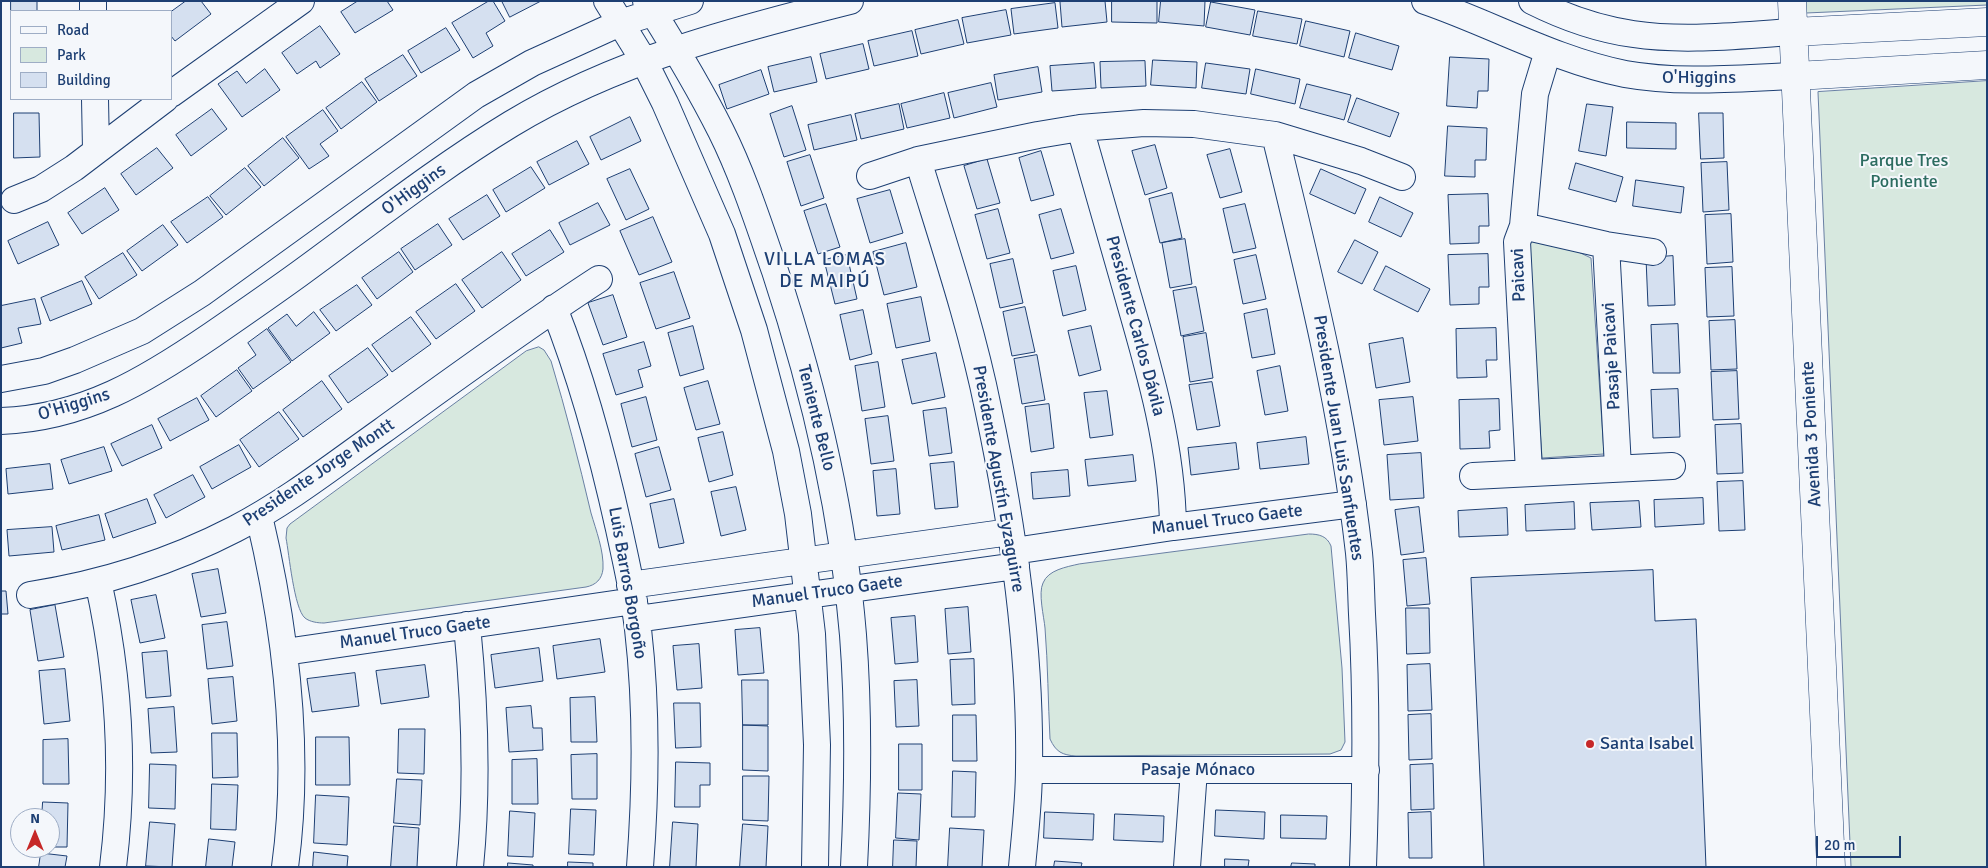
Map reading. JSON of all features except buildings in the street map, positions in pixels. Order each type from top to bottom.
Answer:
[{"type":"street","points":[[172,93],[301,1]]},
{"type":"street","points":[[1,379],[44,371],[83,357],[142,331],[202,293],[476,94],[532,63],[613,12],[690,1]]},
{"type":"street","name":"O'Higgins","points":[[1,421],[44,417],[94,402],[144,380],[263,300],[401,199],[510,124],[586,85],[676,50],[765,22],[850,1]]},
{"type":"street","name":"O'Higgins","points":[[1425,1],[1548,51],[1594,66],[1654,78],[1686,80],[1796,76],[1987,65]]},
{"type":"street","points":[[1532,1],[1585,23],[1633,34],[1692,38],[1987,22]]},
{"type":"street","name":"Avenida 3 Poniente","points":[[1792,1],[1831,867]]},
{"type":"street","name":"Teniente Bello","points":[[650,6],[722,133],[758,220],[788,311],[824,440],[844,555],[853,636],[857,732],[854,867]]},
{"type":"street","points":[[613,12],[644,61],[665,103],[722,234],[754,330],[786,451],[798,514],[809,594],[812,634],[817,745],[815,867]]},
{"type":"street","name":"Paicavi","points":[[1529,472],[1517,242],[1523,226],[1535,94],[1548,51]]},
{"type":"street","points":[[95,100],[96,150]]},
{"type":"street","points":[[14,200],[42,189],[74,168],[164,100]]},
{"type":"street","points":[[870,176],[918,160],[1080,128],[1144,122],[1194,124],[1275,135],[1361,161],[1402,177]]},
{"type":"street","name":"Presidente Carlos Dávila","points":[[1080,128],[1155,394],[1167,446],[1172,492],[1172,527]]},
{"type":"street","name":"Presidente Juan Luis Sanfuentes","points":[[1275,135],[1325,343],[1359,555],[1366,770],[1363,867]]},
{"type":"street","name":"Presidente Agustín Eyzaguirre","points":[[918,160],[965,316],[988,406],[1013,550],[1029,713],[1029,770],[1022,867]]},
{"type":"street","points":[[1523,226],[1606,245],[1653,252]]},
{"type":"street","name":"Pasaje Paicavi","points":[[1606,245],[1618,467]]},
{"type":"street","name":"Presidente Jorge Montt","points":[[30,594],[98,581],[171,557],[226,534],[259,516],[310,483],[554,308],[599,279]]},
{"type":"street","name":"Luis Barros Borgoño","points":[[554,308],[590,410],[605,464],[634,601],[644,728],[645,796],[640,867]]},
{"type":"street","points":[[1473,476],[1618,467],[1672,466]]},
{"type":"street","name":"Manuel Truco Gaete","points":[[634,601],[809,594],[848,589],[1013,550],[1352,504]]},
{"type":"street","points":[[259,516],[272,574],[285,652],[290,751],[289,823],[285,867]]},
{"type":"street","name":"Manuel Truco Gaete","points":[[285,652],[634,601],[804,561],[844,555],[1013,550]]},
{"type":"street","points":[[98,581],[110,645],[118,719],[119,803],[113,867]]},
{"type":"street","points":[[467,625],[475,746],[474,813],[470,867]]},
{"type":"street","name":"Pasaje Mónaco","points":[[1029,770],[1366,770]]},
{"type":"street","points":[[1187,867],[1194,770]]},
{"type":"green space","points":[[1805,1],[1987,1],[1987,5],[1806,13]]},
{"type":"green space","name":"Parque Tres Poniente","points":[[1987,81],[1987,867],[1851,867],[1818,92]]},
{"type":"green space","points":[[1541,234],[1591,258],[1604,454],[1542,458],[1528,243]]},
{"type":"green space","points":[[539,347],[544,350],[551,361],[599,541],[603,569],[598,581],[586,587],[324,623],[314,622],[305,618],[298,604],[290,568],[286,538],[287,528],[290,524],[526,351]]},
{"type":"green space","points":[[1309,534],[1322,536],[1331,546],[1342,668],[1345,742],[1341,750],[1330,754],[1076,756],[1063,754],[1057,750],[1050,739],[1046,642],[1041,599],[1043,583],[1049,575],[1058,570],[1079,564]]},
{"type":"place","name":"Santa Isabel","points":[[1590,744]]},
{"type":"district","name":"VILLA LOMAS DE MAIPÚ","points":[[825,271]]}]
